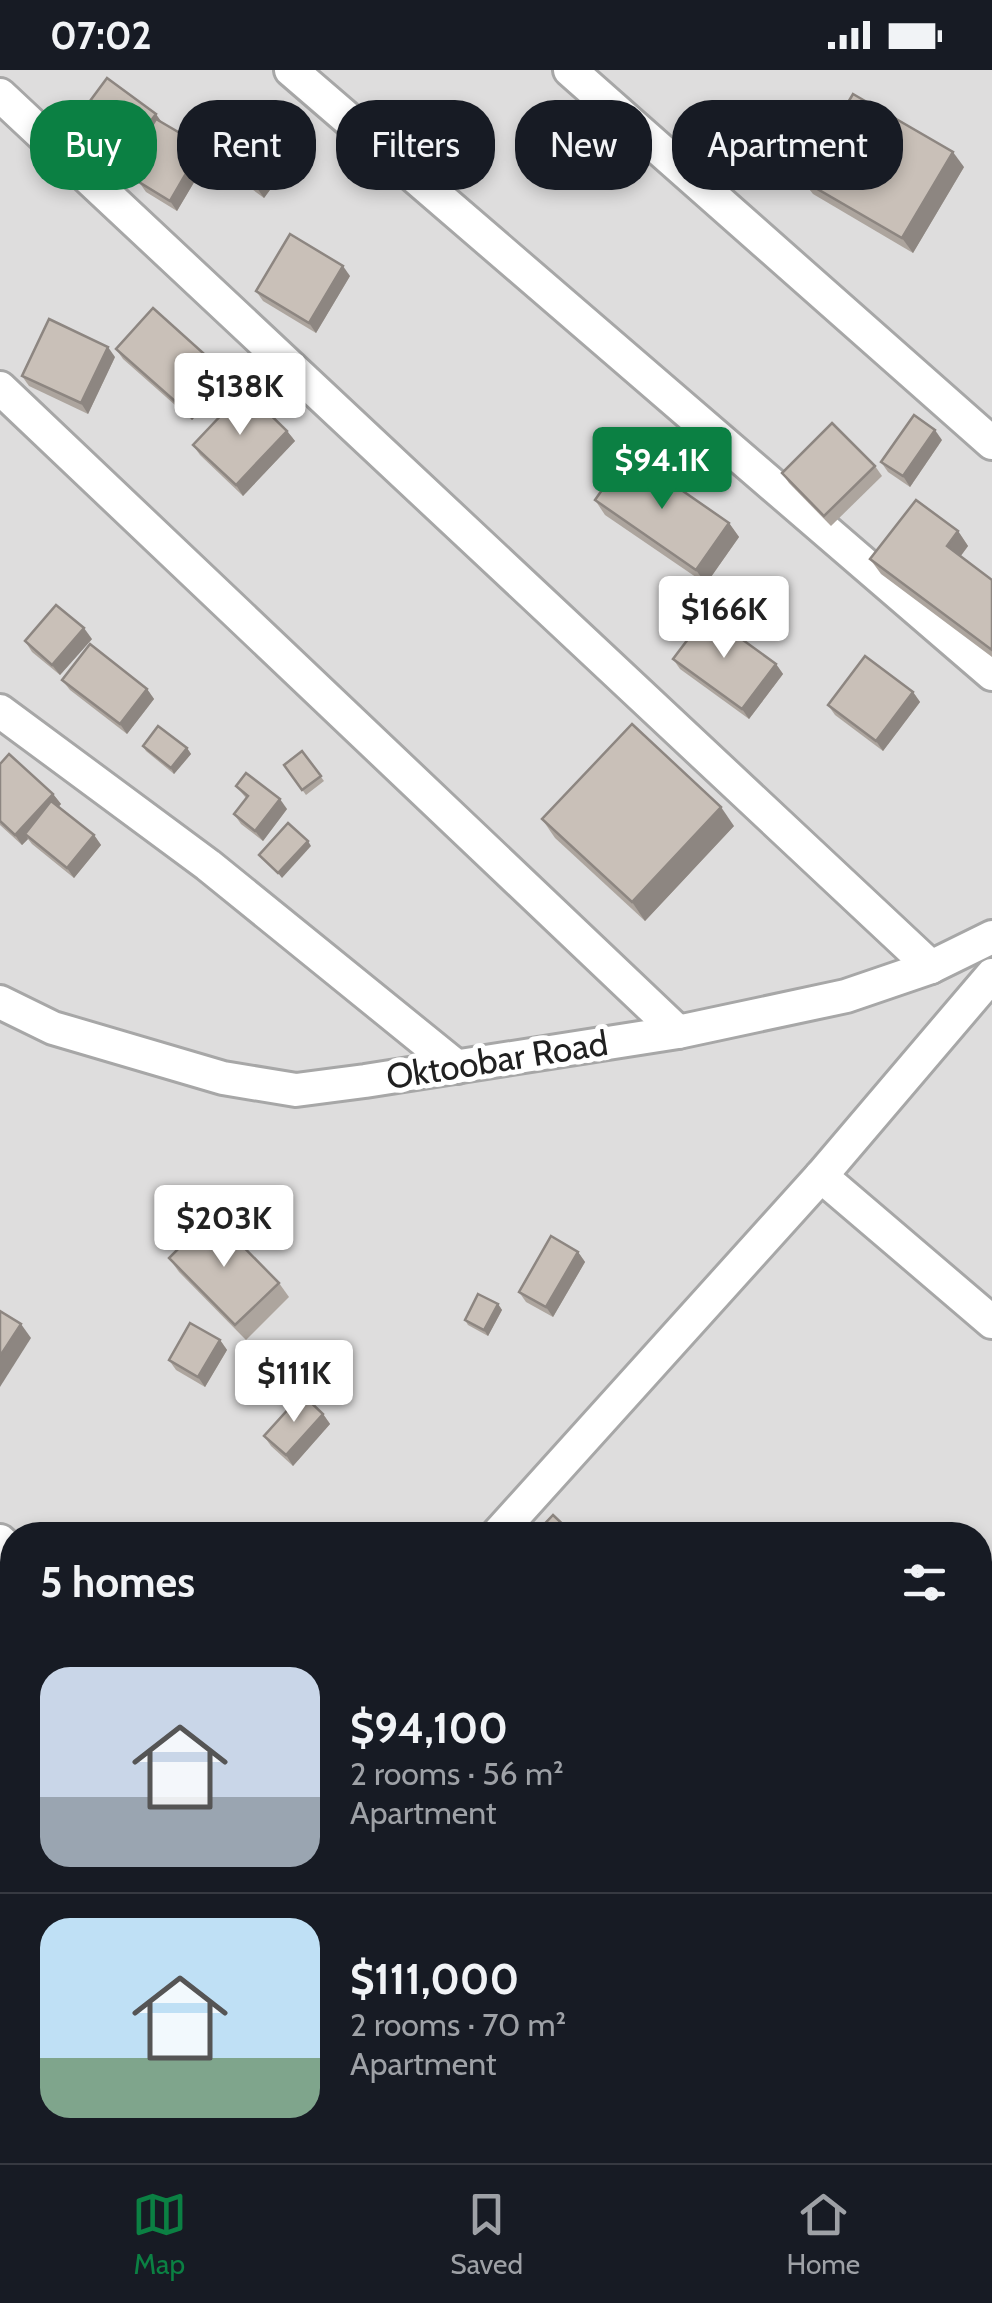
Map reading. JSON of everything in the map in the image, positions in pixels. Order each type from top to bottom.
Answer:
[{"type":"street","points":[[291,70],[992,674]]},
{"type":"street","points":[[570,70],[992,444]]},
{"type":"street","points":[[0,95],[930,967]]},
{"type":"street","points":[[0,388],[678,1032]]},
{"type":"street","points":[[0,711],[208,865],[457,1067]]},
{"type":"street","name":"Oktoobar Road","points":[[0,1002],[53,1028],[223,1078],[296,1090],[678,1032],[846,996],[930,967],[992,937]]},
{"type":"street","points":[[509,1522],[821,1176],[992,975]]},
{"type":"street","points":[[821,1176],[992,1322]]},
{"type":"shaded area","points":[[0,70],[992,70],[992,1522],[0,1522]]},
{"type":"building","points":[[107,78],[137,100],[91,100]]},
{"type":"building","points":[[157,120],[177,131],[177,189],[170,201],[152,190],[157,190]]},
{"type":"building","points":[[903,123],[953,152],[902,238],[819,190],[903,190]]},
{"type":"building","points":[[290,234],[343,266],[309,323],[256,291]]},
{"type":"building","points":[[153,308],[222,370],[185,410],[116,349]]},
{"type":"building","points":[[49,319],[108,347],[81,403],[22,376]]},
{"type":"building","points":[[245,390],[287,431],[236,485],[193,445]]},
{"type":"building","points":[[914,415],[935,430],[903,476],[881,462]]},
{"type":"building","points":[[832,423],[875,466],[824,516],[782,473]]},
{"type":"building","points":[[628,453],[729,523],[696,570],[595,500]]},
{"type":"building","points":[[916,500],[958,531],[947,546],[992,580],[992,650],[870,559]]},
{"type":"building","points":[[56,605],[84,628],[52,665],[25,641]]},
{"type":"building","points":[[707,614],[776,664],[742,709],[673,659]]},
{"type":"building","points":[[90,644],[147,689],[120,724],[62,680]]},
{"type":"building","points":[[865,656],[913,692],[876,741],[828,705]]},
{"type":"building","points":[[632,724],[721,807],[632,902],[542,819]]},
{"type":"building","points":[[158,726],[187,748],[171,768],[143,746]]},
{"type":"building","points":[[302,751],[321,776],[302,790],[284,765]]},
{"type":"building","points":[[9,754],[53,794],[15,835],[0,821],[0,764]]},
{"type":"building","points":[[246,773],[280,799],[255,831],[234,814],[248,796],[236,786]]},
{"type":"building","points":[[51,801],[94,835],[67,868],[25,834]]},
{"type":"building","points":[[288,823],[308,841],[278,873],[259,855]]},
{"type":"building","points":[[212,1215],[279,1283],[235,1325],[169,1258]]},
{"type":"building","points":[[551,1236],[578,1252],[546,1307],[519,1292]]},
{"type":"building","points":[[478,1294],[498,1304],[484,1330],[465,1320]]},
{"type":"building","points":[[0,1311],[21,1324],[0,1356]]},
{"type":"building","points":[[190,1323],[220,1340],[198,1377],[169,1360]]},
{"type":"building","points":[[302,1394],[323,1414],[286,1455],[264,1436]]}]
